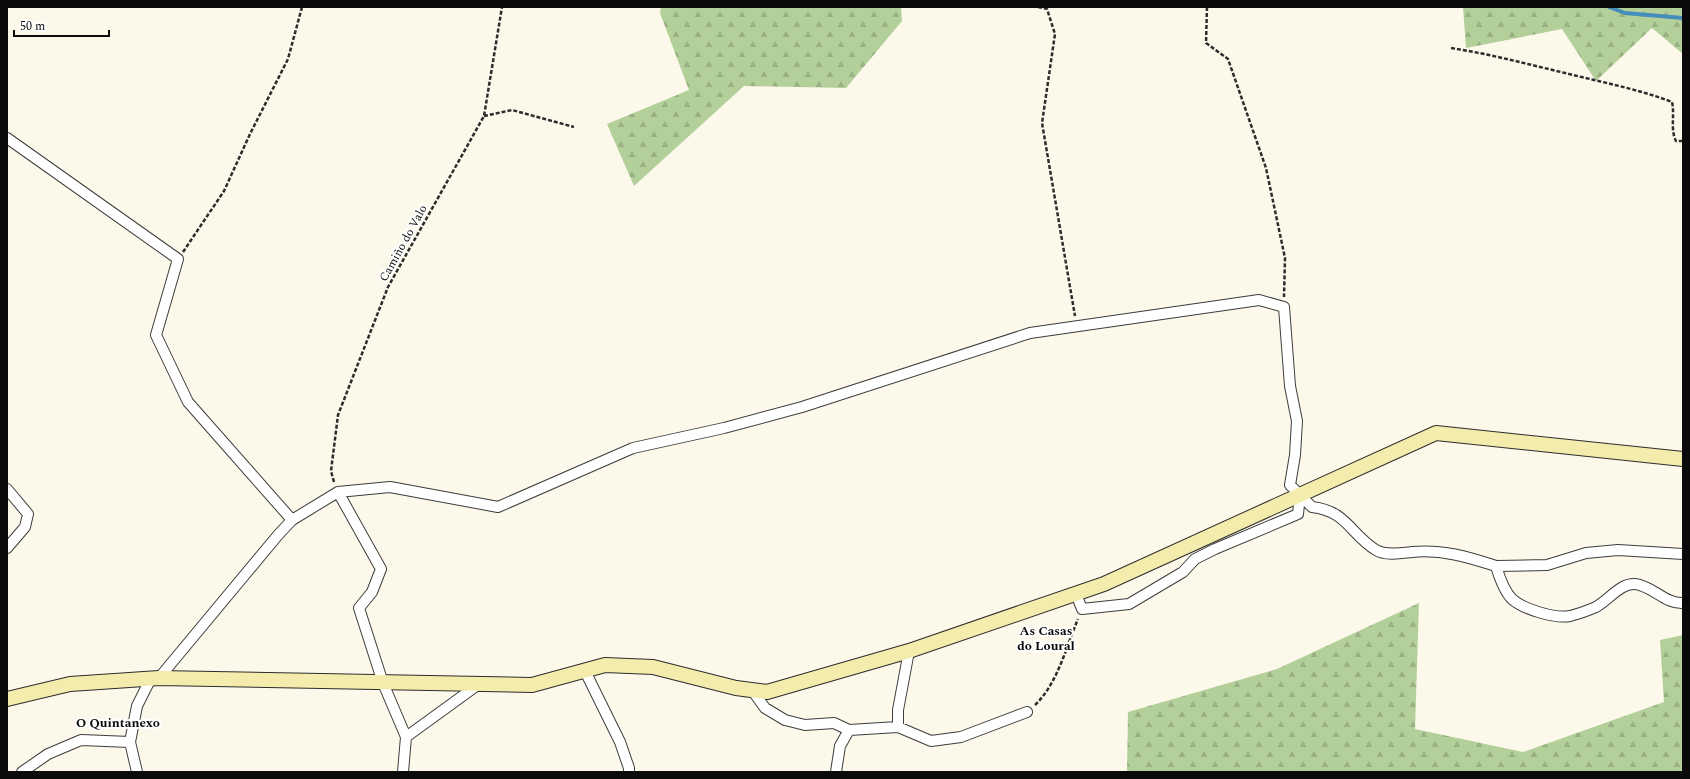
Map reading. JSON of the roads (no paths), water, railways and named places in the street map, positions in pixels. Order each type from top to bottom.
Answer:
[{"type":"street","points":[[7,138],[178,259],[156,335],[188,402],[292,520]]},
{"type":"street","points":[[137,772],[130,742],[137,706],[155,678],[292,520],[338,492],[390,487],[498,507],[633,448],[724,428],[802,407],[1030,333],[1259,300],[1284,308],[1290,386],[1297,421],[1295,455],[1290,485],[1312,507],[1325,509],[1343,518],[1360,538],[1377,551],[1401,554],[1429,551],[1459,554],[1496,566],[1547,565],[1586,553],[1618,550],[1664,551],[1683,554]]},
{"type":"street","points":[[7,699],[70,684],[155,678],[532,685],[604,665],[653,667],[752,690],[767,692],[909,650],[1104,584],[1436,433],[1683,459]]},
{"type":"street","points":[[7,489],[28,514],[25,527],[7,548]]},
{"type":"street","points":[[338,492],[381,569],[372,592],[359,608],[383,683],[406,736],[402,772]]},
{"type":"street","points":[[1076,594],[1082,609],[1129,604],[1183,572],[1195,560],[1215,548],[1298,514],[1300,495]]},
{"type":"street","points":[[1496,566],[1500,578],[1512,599],[1536,612],[1569,616],[1595,607],[1610,598],[1622,587],[1635,584],[1675,604],[1683,603]]},
{"type":"street","points":[[898,727],[898,710],[909,650]]},
{"type":"street","points":[[585,671],[620,742],[629,768],[628,772]]},
{"type":"street","points":[[406,736],[479,684]]},
{"type":"street","points":[[752,690],[765,708],[784,720],[806,725],[834,723],[849,730],[898,727],[931,741],[962,737],[1027,712]]},
{"type":"street","points":[[836,772],[840,746],[849,730]]},
{"type":"street","points":[[22,772],[48,754],[82,740],[130,742]]},
{"type":"waterway","points":[[1609,7],[1625,13],[1683,18]]},
{"type":"district","name":"As Casas do Loural","points":[[1046,638]]},
{"type":"district","name":"O Quintanexo","points":[[118,722]]}]
